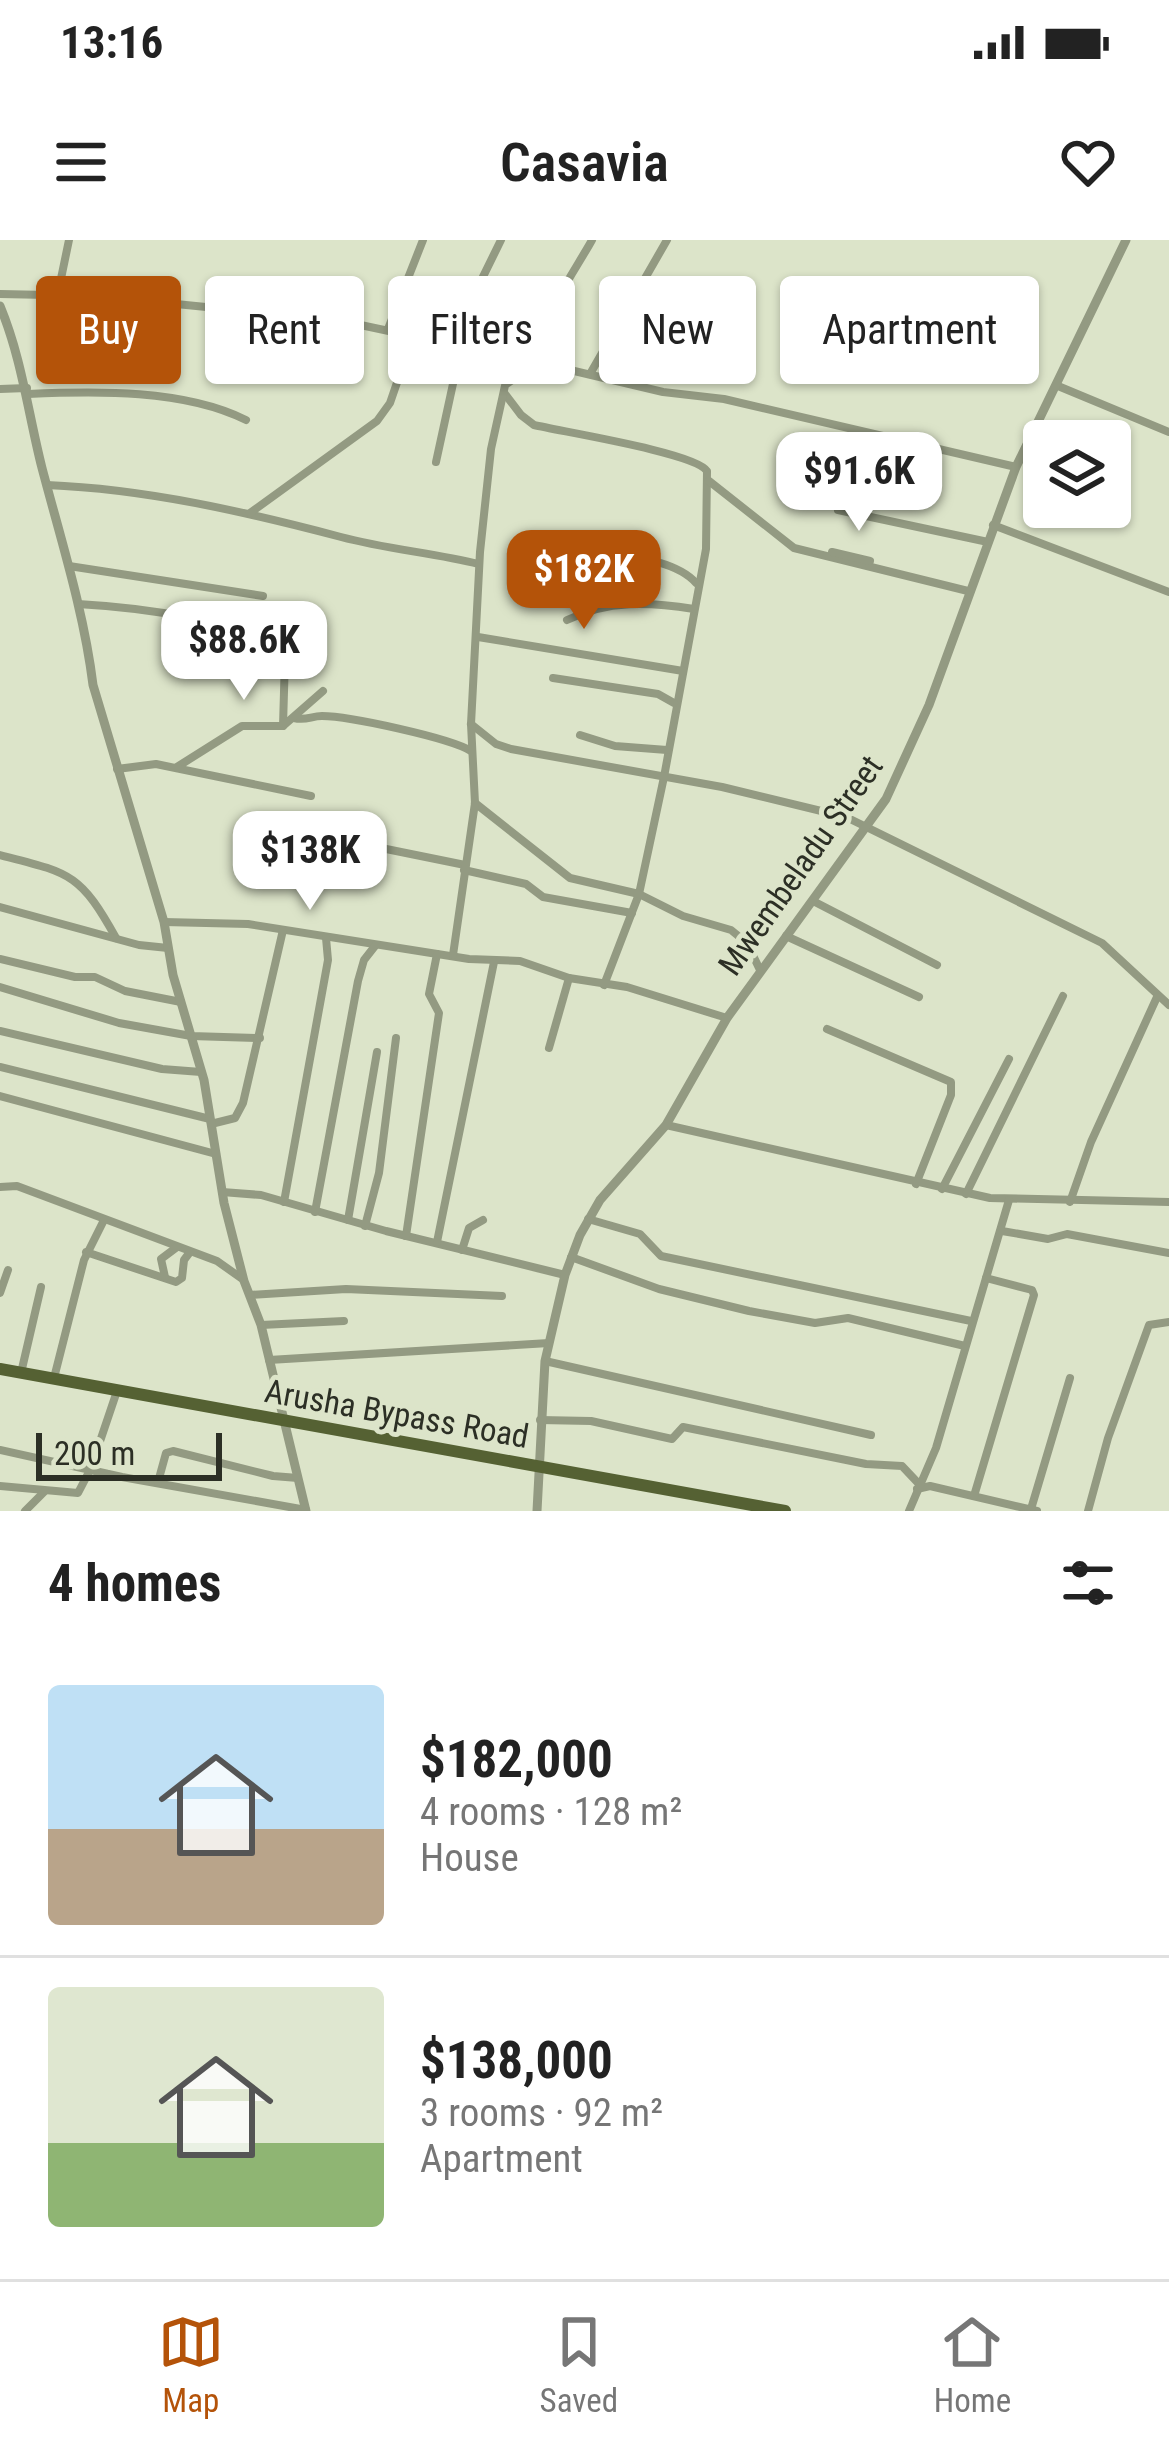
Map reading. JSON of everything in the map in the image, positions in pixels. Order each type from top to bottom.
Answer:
[{"type":"main road","name":"Arusha Bypass Road","points":[[0,1369],[785,1511]]},
{"type":"street","points":[[62,276],[69,240]]},
{"type":"street","points":[[409,276],[423,240]]},
{"type":"street","points":[[488,276],[501,240]]},
{"type":"street","points":[[590,375],[667,240]]},
{"type":"street","name":"Mwembeladu Street","points":[[537,1511],[545,1361],[565,1275],[588,1219],[666,1126],[728,1018],[866,827],[908,757],[1016,467],[1126,240]]},
{"type":"street","points":[[569,276],[591,241]]},
{"type":"street","points":[[0,294],[36,293]]},
{"type":"street","points":[[181,305],[388,329]]},
{"type":"street","points":[[0,306],[27,391],[93,685],[164,922],[201,1072],[222,1192],[261,1325],[306,1510],[0,1450]]},
{"type":"street","points":[[575,372],[663,392],[724,399],[1016,467]]},
{"type":"street","points":[[248,514],[377,422],[396,384]]},
{"type":"street","points":[[436,462],[449,384]]},
{"type":"street","points":[[453,956],[475,802],[471,724],[479,564],[491,449],[507,384]]},
{"type":"street","points":[[506,389],[511,384]]},
{"type":"street","points":[[1058,386],[1169,432]]},
{"type":"street","points":[[0,388],[175,397],[224,409],[246,420]]},
{"type":"street","points":[[506,389],[521,415],[534,424],[706,467],[706,549],[664,777],[639,894],[604,985]]},
{"type":"street","points":[[708,480],[787,544],[968,591]]},
{"type":"street","points":[[47,485],[140,494],[479,564]]},
{"type":"street","points":[[838,510],[988,542]]},
{"type":"street","points":[[993,525],[1169,592]]},
{"type":"street","points":[[598,550],[669,566],[698,584]]},
{"type":"street","points":[[67,566],[263,596]]},
{"type":"street","points":[[567,620],[598,607],[653,603],[694,609]]},
{"type":"street","points":[[76,604],[130,608],[256,635],[285,657],[283,726]]},
{"type":"street","points":[[477,638],[683,671]]},
{"type":"street","points":[[553,678],[658,694],[675,704]]},
{"type":"street","points":[[175,768],[242,726],[283,726],[323,691]]},
{"type":"street","points":[[294,718],[348,720],[448,740],[472,752]]},
{"type":"street","points":[[471,724],[496,744],[511,749],[796,804],[846,818],[1102,944],[1169,1005]]},
{"type":"street","points":[[580,735],[615,746],[667,750]]},
{"type":"street","points":[[117,769],[138,764],[175,768],[310,796]]},
{"type":"street","points":[[475,802],[506,832],[570,878],[639,894],[683,916],[731,930],[747,943],[760,970]]},
{"type":"street","points":[[332,838],[526,884],[543,897],[632,913]]},
{"type":"street","points":[[0,855],[68,874],[94,900],[117,939]]},
{"type":"street","points":[[813,901],[937,965]]},
{"type":"street","points":[[0,907],[168,949]]},
{"type":"street","points":[[164,922],[226,922],[494,962],[529,962],[568,978],[627,987],[728,1018]]},
{"type":"street","points":[[0,1067],[210,1122],[235,1118],[244,1103],[284,931]]},
{"type":"street","points":[[786,936],[919,997]]},
{"type":"street","points":[[284,1202],[328,960],[326,938]]},
{"type":"street","points":[[315,1212],[358,981],[364,960],[375,946]]},
{"type":"street","points":[[406,1236],[439,1013],[429,994],[437,953]]},
{"type":"street","points":[[0,959],[75,977],[95,977],[125,991],[181,1002]]},
{"type":"street","points":[[436,1243],[494,962]]},
{"type":"street","points":[[550,1048],[568,978]]},
{"type":"street","points":[[0,987],[118,1023],[190,1036],[260,1038]]},
{"type":"street","points":[[966,1194],[1063,996]]},
{"type":"street","points":[[1070,1202],[1091,1142],[1156,997]]},
{"type":"street","points":[[827,1029],[951,1082],[951,1095],[916,1184]]},
{"type":"street","points":[[0,1031],[143,1065],[201,1072]]},
{"type":"street","points":[[365,1226],[379,1173],[396,1038]]},
{"type":"street","points":[[348,1220],[377,1052]]},
{"type":"street","points":[[942,1189],[1009,1059]]},
{"type":"street","points":[[0,1096],[216,1154]]},
{"type":"street","points":[[666,1126],[966,1194],[1010,1200],[1169,1202]]},
{"type":"street","points":[[0,1187],[17,1186],[228,1266],[248,1290]]},
{"type":"street","points":[[222,1192],[249,1192],[565,1275]]},
{"type":"street","points":[[909,1511],[936,1448],[1010,1200]]},
{"type":"street","points":[[588,1219],[640,1234],[661,1256],[971,1322]]},
{"type":"street","points":[[54,1379],[86,1252],[104,1220]]},
{"type":"street","points":[[462,1250],[469,1228],[483,1220]]},
{"type":"street","points":[[1002,1232],[1048,1239],[1067,1234],[1169,1253]]},
{"type":"street","points":[[166,1279],[161,1259],[177,1247]]},
{"type":"street","points":[[86,1252],[181,1280],[190,1252]]},
{"type":"street","points":[[571,1257],[658,1289],[749,1311],[815,1323],[848,1318],[965,1346]]},
{"type":"street","points":[[0,1293],[8,1270]]},
{"type":"street","points":[[974,1496],[1034,1295],[1031,1290],[986,1278]]},
{"type":"street","points":[[21,1373],[41,1287]]},
{"type":"street","points":[[248,1290],[502,1296]]},
{"type":"street","points":[[261,1325],[344,1321]]},
{"type":"street","points":[[1088,1511],[1108,1438],[1150,1325],[1169,1322]]},
{"type":"street","points":[[268,1360],[549,1343]]},
{"type":"street","points":[[545,1361],[871,1436]]},
{"type":"street","points":[[918,1487],[1034,1510],[1070,1378]]},
{"type":"street","points":[[0,1486],[78,1493],[117,1390]]},
{"type":"street","points":[[540,1420],[591,1421],[672,1439],[683,1426],[866,1464],[902,1466],[918,1487]]},
{"type":"street","points":[[158,1482],[166,1453],[173,1450],[298,1478]]},
{"type":"street","points":[[25,1511],[45,1491]]}]
